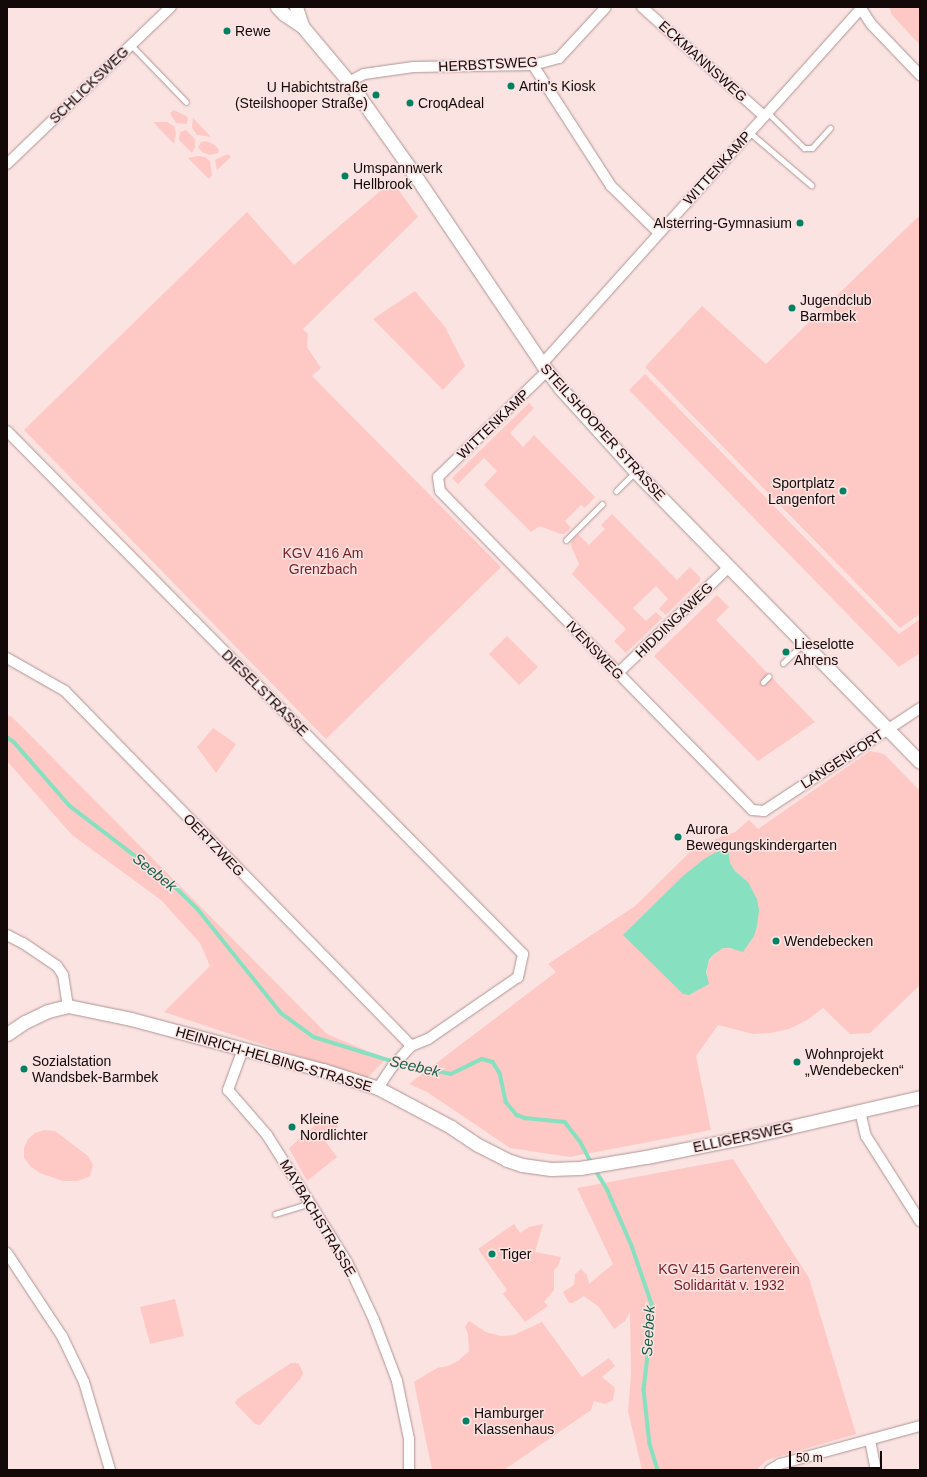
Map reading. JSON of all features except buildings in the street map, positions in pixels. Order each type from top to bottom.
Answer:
[{"type":"street","name":"SCHLICKSWEG","points":[[7,164],[171,7]]},
{"type":"street","name":"STEILSHOOPER STRASSE","points":[[276,7],[302,26],[349,82],[428,194],[544,367],[560,388],[635,471],[920,762]]},
{"type":"street","name":"STEILSHOOPER STRASSE","points":[[296,7],[302,26]]},
{"type":"street","name":"HERBSTSWEG","points":[[349,82],[364,74],[414,67],[533,65],[559,58],[606,7]]},
{"type":"street","name":"ECKMANNSWEG","points":[[642,7],[765,114]]},
{"type":"street","points":[[861,8],[871,24],[920,75]]},
{"type":"street","name":"WITTENKAMP","points":[[438,477],[544,367],[659,233],[861,8]]},
{"type":"street","points":[[533,65],[611,186],[659,233]]},
{"type":"street","name":"DIESELSTRASSE","points":[[7,431],[523,954],[518,977],[428,1039],[411,1046]]},
{"type":"street","name":"IVENSWEG","points":[[438,477],[440,491],[618,674],[752,810],[764,811]]},
{"type":"street","name":"HIDDINGAWEG","points":[[618,674],[729,567]]},
{"type":"street","name":"OERTZWEG","points":[[7,658],[65,691],[411,1046]]},
{"type":"street","name":"LANGENFORT","points":[[764,811],[920,708]]},
{"type":"street","points":[[7,935],[23,943],[57,966],[63,975],[68,1006],[37,1016],[7,1034]]},
{"type":"street","name":"HEINRICH-HELBING-STRASSE","points":[[68,1006],[131,1019],[243,1049],[378,1088],[451,1127],[478,1145],[507,1160],[539,1168],[564,1169]]},
{"type":"street","points":[[378,1088],[392,1067],[411,1046]]},
{"type":"street","name":"MAYBACHSTRASSE","points":[[243,1049],[228,1090],[267,1134],[347,1262],[374,1320],[397,1381],[409,1439],[408,1470]]},
{"type":"street","name":"ELLIGERSWEG","points":[[564,1169],[608,1164],[747,1137],[920,1097]]},
{"type":"street","points":[[860,1111],[866,1136],[920,1220]]},
{"type":"street","points":[[7,1253],[62,1336],[84,1382],[109,1470]]},
{"type":"street","points":[[770,1470],[780,1464],[920,1426]]},
{"type":"street","points":[[870,1440],[876,1470]]},
{"type":"lane","points":[[131,45],[186,102]]},
{"type":"lane","points":[[765,114],[804,148],[812,148],[830,128]]},
{"type":"lane","points":[[749,132],[811,185]]},
{"type":"lane","points":[[616,491],[635,471]]},
{"type":"lane","points":[[566,540],[602,504]]},
{"type":"lane","points":[[783,663],[804,643]]},
{"type":"lane","points":[[762,682],[769,676]]},
{"type":"lane","points":[[275,1214],[310,1203]]},
{"type":"green space","points":[[889,7],[920,7],[920,45],[892,15]]},
{"type":"green space","points":[[174,110],[188,117],[187,124],[176,123],[170,113]]},
{"type":"green space","points":[[193,118],[211,137],[197,135],[192,128]]},
{"type":"green space","points":[[153,122],[167,122],[174,126],[176,133],[174,144]]},
{"type":"green space","points":[[186,130],[195,139],[195,147],[192,153],[179,140],[180,132]]},
{"type":"green space","points":[[206,141],[215,145],[219,150],[218,153],[209,155],[202,152],[198,147],[201,142]]},
{"type":"green space","points":[[228,154],[231,157],[217,170],[215,160]]},
{"type":"green space","points":[[198,156],[205,157],[210,161],[212,175],[209,179],[188,158]]},
{"type":"green space","name":"KGV 416 Am Grenzbach","points":[[392,181],[418,217],[303,329],[308,334],[307,347],[321,368],[312,376],[501,567],[326,739],[24,430],[247,212],[294,265]]},
{"type":"green space","name":"Sportplatz Langenfort","points":[[920,215],[920,614],[900,628],[645,367],[702,306],[766,364]]},
{"type":"green space","points":[[415,291],[445,327],[465,366],[443,390],[373,319]]},
{"type":"green space","points":[[645,374],[899,634],[920,619],[920,653],[899,667],[629,390]]},
{"type":"green space","points":[[529,403],[534,408],[510,433],[523,447],[534,435],[595,497],[585,508],[581,505],[565,521],[571,528],[564,534],[560,534],[540,526],[531,532],[484,485],[497,471],[484,458],[458,484],[452,478]]},
{"type":"green space","points":[[612,514],[677,580],[690,567],[700,577],[700,581],[666,615],[659,609],[668,599],[656,586],[633,608],[646,621],[656,612],[662,618],[626,653],[614,641],[626,629],[572,574],[579,564],[571,546],[571,542],[578,534],[589,545],[605,529],[601,525]]},
{"type":"green space","points":[[717,595],[729,607],[716,620],[815,722],[758,761],[654,656]]},
{"type":"green space","points":[[507,636],[538,667],[519,685],[489,654]]},
{"type":"green space","points":[[7,715],[12,717],[327,1034],[386,1059],[366,1079],[164,1012],[210,966],[200,943],[161,900],[72,835],[7,761]]},
{"type":"green space","points":[[213,728],[236,744],[216,773],[197,747]]},
{"type":"green space","points":[[870,751],[884,754],[920,791],[920,985],[870,1033],[850,1034],[823,1008],[807,1020],[789,1029],[770,1033],[753,1034],[718,1025],[696,1056],[711,1130],[570,1157],[510,1148],[427,1092],[409,1084],[556,972],[548,964],[635,906],[695,847],[735,832],[749,820],[758,829]],"holes":[[[717,851],[729,855],[730,863],[735,871],[748,882],[737,949],[723,948],[713,955],[706,966],[707,978],[684,875]]]},
{"type":"green space","points":[[328,1114],[338,1126],[326,1142],[337,1157],[307,1181],[289,1148]]},
{"type":"green space","points":[[45,1130],[55,1131],[88,1156],[93,1165],[90,1176],[78,1181],[63,1181],[40,1173],[31,1167],[24,1158],[24,1148],[28,1139],[35,1133]]},
{"type":"green space","name":"KGV 415 Gartenverein Solidarität v. 1932","points":[[733,1159],[809,1278],[856,1434],[767,1460],[756,1470],[642,1470],[628,1411],[631,1375],[630,1312],[625,1321],[614,1329],[599,1307],[584,1296],[573,1303],[569,1303],[563,1292],[574,1285],[575,1274],[581,1269],[587,1275],[589,1284],[613,1264],[577,1188]]},
{"type":"green space","points":[[514,1224],[520,1233],[529,1227],[543,1224],[535,1252],[561,1257],[558,1266],[554,1270],[554,1290],[544,1302],[548,1306],[525,1322],[503,1294],[507,1290],[478,1249]]},
{"type":"green space","points":[[175,1299],[184,1336],[150,1344],[140,1307]]},
{"type":"green space","points":[[469,1321],[486,1332],[501,1336],[514,1335],[542,1322],[582,1377],[609,1358],[615,1366],[602,1377],[614,1387],[615,1390],[613,1400],[605,1404],[594,1401],[591,1410],[504,1470],[432,1470],[414,1382],[437,1368],[448,1366],[458,1361],[469,1351],[468,1334],[465,1327]]},
{"type":"green space","points":[[291,1363],[298,1363],[303,1373],[301,1378],[260,1425],[255,1424],[235,1403],[237,1399]]},
{"type":"shaded area","points":[[728,845],[730,863],[735,871],[748,882],[757,899],[759,910],[754,936],[743,952],[730,948],[723,948],[713,955],[709,960],[706,972],[709,984],[689,995],[683,994],[623,935],[684,875],[704,859]]},
{"type":"waterway","name":"Seebek","points":[[7,737],[14,742],[70,806],[172,884],[197,908],[281,1013],[314,1037],[398,1063],[451,1074],[482,1059],[493,1062],[500,1073],[506,1102],[517,1115],[525,1118],[565,1122],[580,1141],[592,1164]]},
{"type":"waterway","name":"Seebek","points":[[595,1169],[608,1191],[632,1246],[652,1304],[652,1322],[644,1390],[650,1444],[658,1470]]},
{"type":"place","name":"Rewe","points":[[227,31]]},
{"type":"place","name":"Artin's Kiosk","points":[[511,86]]},
{"type":"place","name":"U Habichtstraße (Steilshooper Straße)","points":[[376,95]]},
{"type":"place","name":"CroqAdeal","points":[[410,103]]},
{"type":"place","name":"Umspannwerk Hellbrook","points":[[345,176]]},
{"type":"place","name":"Alsterring-Gymnasium","points":[[800,223]]},
{"type":"place","name":"Jugendclub Barmbek","points":[[792,308]]},
{"type":"place","name":"Sportplatz Langenfort","points":[[843,491]]},
{"type":"place","name":"Lieselotte Ahrens","points":[[786,652]]},
{"type":"place","name":"Aurora Bewegungskindergarten","points":[[678,837]]},
{"type":"place","name":"Wendebecken","points":[[776,941]]},
{"type":"place","name":"Wohnprojekt „Wendebecken“","points":[[797,1062]]},
{"type":"place","name":"Sozialstation Wandsbek-Barmbek","points":[[24,1069]]},
{"type":"place","name":"Kleine Nordlichter","points":[[292,1127]]},
{"type":"place","name":"Tiger","points":[[492,1254]]},
{"type":"place","name":"Hamburger Klassenhaus","points":[[466,1421]]}]
